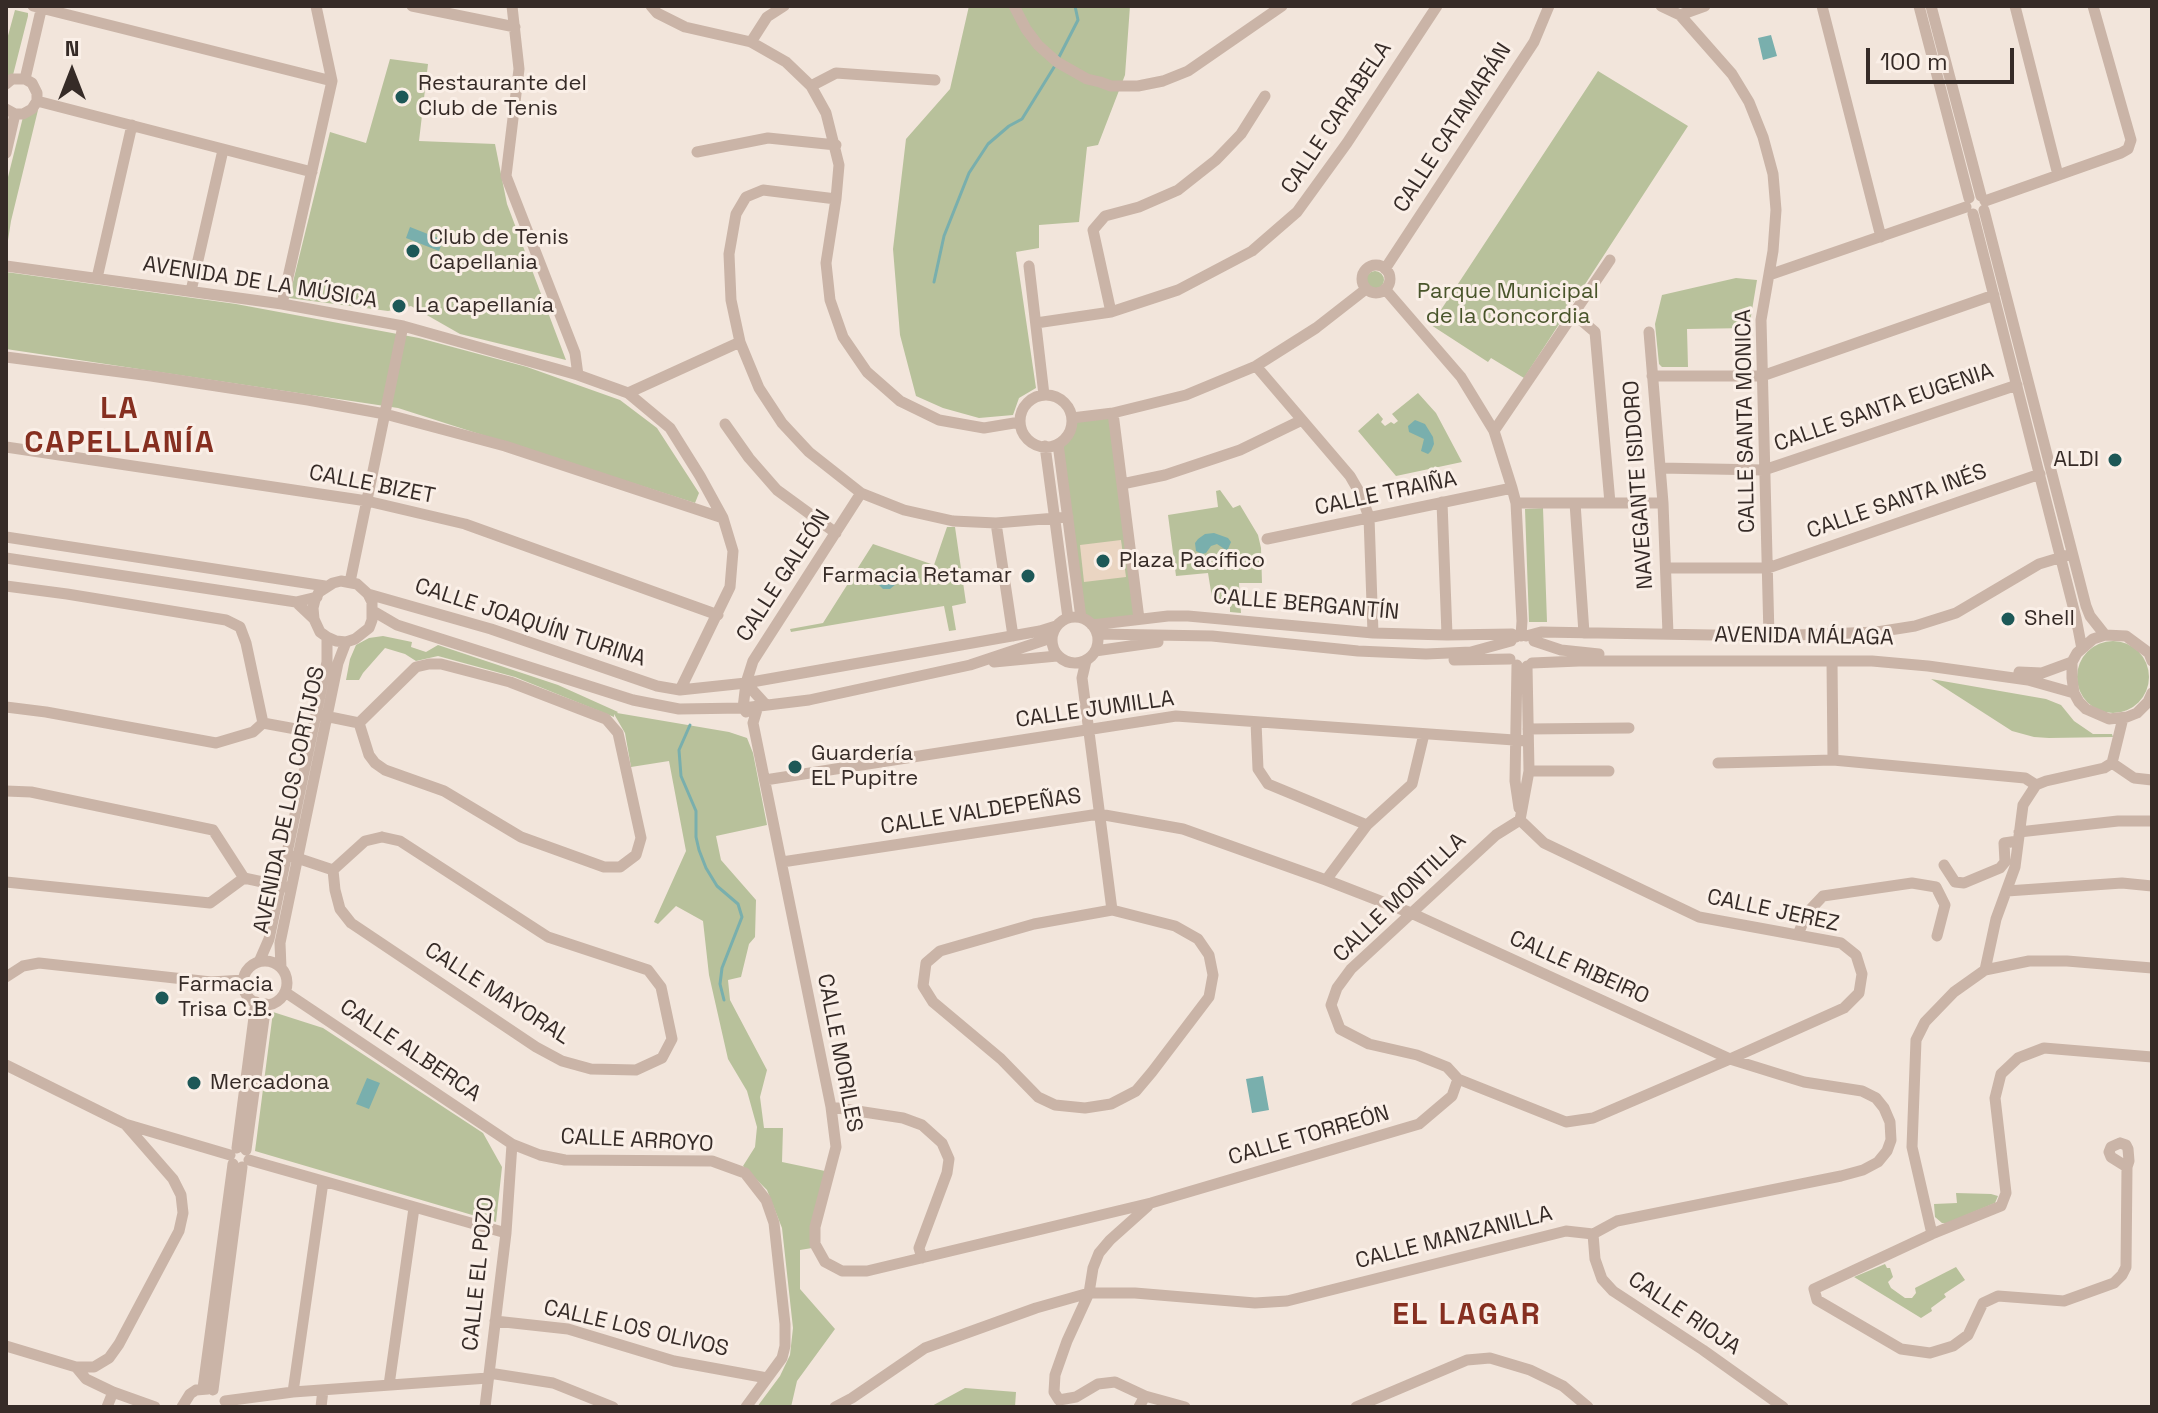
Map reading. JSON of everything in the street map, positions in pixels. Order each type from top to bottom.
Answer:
[{"type":"street","points":[[282,304],[332,81],[316,6]]},
{"type":"street","points":[[412,6],[515,27]]},
{"type":"street","points":[[512,6],[519,69],[506,176],[575,353],[578,375]]},
{"type":"street","points":[[651,6],[657,13],[685,27],[751,42],[786,62],[811,86],[826,113],[839,165],[826,263],[830,300],[843,337],[867,372],[900,401],[939,420],[984,428],[1020,422]]},
{"type":"street","points":[[751,42],[767,17],[784,6]]},
{"type":"street","points":[[1014,6],[1038,45],[1057,62],[1087,79],[1111,86],[1138,86],[1188,71],[1282,6]]},
{"type":"street","name":"CALLE CARABELA","points":[[1036,323],[1111,312],[1178,290],[1252,251],[1297,212],[1347,143],[1437,6]]},
{"type":"street","name":"CALLE CATAMARÁN","points":[[1385,269],[1534,42],[1549,6]]},
{"type":"street","name":"CALLE SANTA MONICA","points":[[1661,6],[1680,15],[1732,74],[1749,102],[1773,174],[1776,210],[1761,320],[1769,636]]},
{"type":"street","points":[[1680,15],[1705,6]]},
{"type":"street","points":[[1822,6],[1881,237]]},
{"type":"street","points":[[1919,6],[1976,204],[1994,295],[2040,474],[2090,616],[2105,635]]},
{"type":"street","points":[[1931,6],[1976,204],[2066,555],[2082,649]]},
{"type":"street","points":[[2015,6],[2058,175]]},
{"type":"street","points":[[1769,275],[2128,149],[2131,140],[2093,6]]},
{"type":"street","points":[[25,79],[39,7],[332,81]]},
{"type":"street","points":[[811,86],[836,73],[935,80]]},
{"type":"street","points":[[6,84],[12,79],[25,79],[32,83],[37,93],[32,109],[23,114],[11,111],[6,153]]},
{"type":"street","points":[[1111,312],[1093,230],[1105,216],[1139,207],[1178,190],[1216,160],[1241,134],[1265,96]]},
{"type":"street","points":[[37,101],[312,172]]},
{"type":"street","points":[[97,278],[132,125]]},
{"type":"street","points":[[697,152],[768,138],[836,145]]},
{"type":"street","points":[[191,291],[223,150]]},
{"type":"street","points":[[836,199],[763,190],[746,197],[736,214],[729,254],[731,300],[740,342],[759,388],[782,423],[809,452],[861,493],[904,510],[953,521],[996,523],[1068,517]]},
{"type":"street","points":[[1494,431],[1610,260]]},
{"type":"street","name":"AVENIDA DE LA MÚSICA","points":[[6,266],[282,304],[403,326],[578,375],[628,393],[670,428],[723,518],[733,551],[730,587],[680,690]]},
{"type":"street","points":[[1029,266],[1044,395]]},
{"type":"street","points":[[1373,266],[1385,269],[1389,277],[1385,289],[1373,293],[1366,289],[1362,277],[1366,270],[1373,266]]},
{"type":"street","points":[[1072,418],[1113,413],[1186,395],[1256,366],[1316,328],[1366,289]]},
{"type":"street","points":[[1385,289],[1461,377],[1494,431],[1516,503],[1522,638]]},
{"type":"street","points":[[1652,376],[1762,376],[1994,295]]},
{"type":"street","points":[[1574,314],[1595,332],[1610,503]]},
{"type":"street","points":[[350,582],[403,326]]},
{"type":"street","name":"NAVEGANTE ISIDORO","points":[[1649,332],[1663,503],[1668,634]]},
{"type":"street","points":[[628,393],[740,342]]},
{"type":"street","points":[[6,357],[151,376],[385,414],[505,446],[723,518]]},
{"type":"street","points":[[1256,366],[1350,476],[1361,495],[1369,517],[1373,633]]},
{"type":"street","name":"CALLE SANTA EUGENIA","points":[[1660,468],[1764,470],[2017,385]]},
{"type":"street","points":[[1044,395],[1055,396],[1066,403],[1072,418],[1071,429],[1065,438],[1058,444],[1045,446],[1027,438],[1020,422],[1026,404],[1036,396],[1044,395]]},
{"type":"street","points":[[1113,413],[1139,619]]},
{"type":"street","points":[[1122,484],[1165,475],[1240,450],[1302,420]]},
{"type":"street","points":[[725,424],[777,490],[836,533]]},
{"type":"street","points":[[1058,444],[1081,618]]},
{"type":"street","points":[[1045,446],[1068,618]]},
{"type":"street","name":"CALLE BIZET","points":[[6,447],[367,501],[465,524],[718,615]]},
{"type":"street","name":"CALLE SANTA INÉS","points":[[1666,568],[1768,568],[2040,474]]},
{"type":"street","name":"CALLE TRAIÑA","points":[[1267,539],[1512,488]]},
{"type":"street","name":"CALLE GALEÓN","points":[[743,708],[753,661],[861,493]]},
{"type":"street","points":[[1442,502],[1447,635]]},
{"type":"street","points":[[1516,503],[1663,503]]},
{"type":"street","points":[[1575,503],[1584,633]]},
{"type":"street","points":[[996,523],[1013,636]]},
{"type":"street","points":[[6,537],[325,586],[341,581],[350,582],[368,594],[373,611],[367,630],[355,639],[336,641],[320,632],[313,608],[325,586]]},
{"type":"street","name":"CALLE BERGANTÍN","points":[[1095,629],[1139,619],[1188,616],[1373,633],[1512,634],[1522,638],[1541,632],[1769,636],[1877,632],[1915,626],[1956,613],[2039,564],[2066,555]]},
{"type":"street","points":[[6,558],[296,602],[317,597]]},
{"type":"street","points":[[6,586],[226,620],[240,627],[263,723]]},
{"type":"street","name":"CALLE JOAQUÍN TURINA","points":[[368,594],[491,629],[657,686],[680,690]]},
{"type":"street","points":[[296,602],[314,619]]},
{"type":"street","points":[[373,611],[397,625],[633,700],[679,709],[743,708],[809,700],[970,665],[1057,656]]},
{"type":"street","points":[[970,665],[1054,632],[1068,618],[1081,618],[1095,629],[1212,636],[1358,651],[1467,656]]},
{"type":"street","points":[[367,630],[397,625]]},
{"type":"street","points":[[1095,629],[1095,651]]},
{"type":"street","points":[[1054,632],[1051,644],[1057,656],[1062,660],[1080,662],[1095,651],[1133,644],[1186,641],[1335,655],[1467,656],[1522,638]]},
{"type":"street","points":[[680,690],[746,683],[1013,636],[1054,632]]},
{"type":"street","points":[[2151,699],[2137,713],[2123,718],[2109,719],[2086,709],[2074,693],[2072,662],[2093,639],[2105,635],[2126,636],[2149,653],[2152,661]]},
{"type":"street","name":"AVENIDA DE LOS CORTIJOS","points":[[281,968],[280,943],[286,887],[321,715],[327,637]]},
{"type":"street","points":[[1520,820],[1529,771],[1524,737],[1521,663],[1508,649],[1522,638]]},
{"type":"street","points":[[1521,663],[1535,660],[1538,650],[1522,638]]},
{"type":"street","name":"AVENIDA MÁLAGA","points":[[1522,638],[1561,650],[1588,653],[1859,655],[1912,658],[2025,673],[2052,671],[2072,662]]},
{"type":"street","name":"AVENIDA DE LOS CORTIJOS","points":[[292,856],[312,732],[321,715],[346,642]]},
{"type":"street","name":"AVENIDA MÁLAGA","points":[[1467,656],[1521,663],[1872,661],[2028,680],[2074,693]]},
{"type":"street","points":[[1832,661],[1833,760]]},
{"type":"street","points":[[1080,662],[1112,910]]},
{"type":"street","points":[[1520,820],[1515,781],[1524,737],[1521,663]]},
{"type":"street","points":[[429,664],[441,664],[510,682],[606,719],[618,733],[641,838],[636,855],[620,867],[604,867],[521,837],[444,791],[385,770],[375,763],[369,755],[359,723],[416,667],[429,664]]},
{"type":"street","points":[[746,683],[762,706]]},
{"type":"street","name":"CALLE MORILES","points":[[762,706],[753,723],[831,1107],[836,1147],[815,1227],[815,1244],[825,1262],[842,1271],[867,1271],[1151,1203]]},
{"type":"street","points":[[6,707],[216,743],[253,732],[263,723]]},
{"type":"street","points":[[743,708],[753,723]]},
{"type":"street","points":[[321,715],[359,723]]},
{"type":"street","name":"CALLE JUMILLA","points":[[765,780],[1176,716],[1424,734],[1524,737],[1629,728]]},
{"type":"street","points":[[1985,970],[1996,919],[2015,867],[2023,805],[2036,785],[2104,768],[2112,763],[2123,718]]},
{"type":"street","points":[[2109,719],[2119,733]]},
{"type":"street","points":[[1256,722],[1258,769],[1268,784],[1367,825]]},
{"type":"street","points":[[263,723],[312,732]]},
{"type":"street","points":[[1326,880],[1367,825],[1412,784],[1424,734]]},
{"type":"street","points":[[1718,763],[1833,760],[2025,778],[2036,785]]},
{"type":"street","points":[[2112,763],[2134,778],[2152,780]]},
{"type":"street","points":[[1529,771],[1609,771]]},
{"type":"street","points":[[6,791],[31,792],[213,830],[244,878],[286,887]]},
{"type":"street","name":"CALLE VALDEPEÑAS","points":[[782,862],[1099,814],[1183,829],[1411,913]]},
{"type":"street","name":"CALLE MONTILLA","points":[[1520,820],[1496,835],[1351,969],[1337,988],[1331,1005],[1340,1029],[1369,1044],[1417,1055],[1447,1067],[1458,1079],[1566,1122],[1593,1118],[1730,1059]]},
{"type":"street","name":"CALLE JEREZ","points":[[1520,820],[1544,843],[1699,917],[1841,943],[1856,955],[1862,974],[1859,993],[1844,1008],[1730,1059]]},
{"type":"street","points":[[1944,865],[1955,882],[1964,883],[2000,868],[2005,862],[2004,843],[2018,837],[2118,821],[2152,821]]},
{"type":"street","name":"CALLE MAYORAL","points":[[382,837],[400,841],[548,937],[648,970],[661,987],[672,1039],[662,1058],[636,1070],[591,1069],[562,1061],[536,1047],[351,923],[340,909],[333,870],[365,841],[382,837]]},
{"type":"street","points":[[292,856],[333,870]]},
{"type":"street","points":[[6,882],[210,903],[244,878]]},
{"type":"street","points":[[1798,935],[1806,914],[1823,896],[1912,883],[1936,887],[1945,905],[1937,936]]},
{"type":"street","points":[[2007,891],[2122,883],[2152,886]]},
{"type":"street","name":"AVENIDA DE LOS CORTIJOS","points":[[259,962],[286,887]]},
{"type":"street","points":[[1112,910],[1175,926],[1198,939],[1209,955],[1213,975],[1209,997],[1152,1072],[1136,1091],[1111,1104],[1085,1108],[1055,1105],[1038,1097],[1001,1059],[933,1002],[923,986],[926,963],[940,951],[1034,924],[1112,910]]},
{"type":"street","name":"CALLE RIBEIRO","points":[[1411,913],[1730,1059]]},
{"type":"street","points":[[1932,1234],[1912,1147],[1916,1040],[1925,1022],[1954,992],[1985,970],[2029,961],[2152,968]]},
{"type":"street","points":[[259,962],[271,962],[281,968],[287,979],[285,992],[277,1001],[261,1003],[246,993],[244,980],[249,969],[259,962]]},
{"type":"street","points":[[6,977],[23,966],[39,963],[211,982],[244,980]]},
{"type":"street","name":"CALLE ALBERCA","points":[[285,992],[512,1144]]},
{"type":"street","points":[[208,1389],[261,1003]]},
{"type":"street","points":[[2127,1167],[2126,1267],[2114,1283],[2064,1301],[1998,1296],[1983,1303],[1968,1335],[1953,1346],[1930,1353],[1901,1349],[1817,1300],[1814,1289],[2001,1206],[2006,1193],[1995,1098],[2001,1074],[2018,1058],[2044,1048],[2152,1057]]},
{"type":"street","name":"CALLE MANZANILLA","points":[[835,1407],[925,1348],[1036,1308],[1089,1293],[1135,1293],[1255,1303],[1287,1301],[1566,1231],[1593,1234],[1617,1221],[1841,1176],[1878,1162],[1887,1151],[1891,1140],[1890,1122],[1876,1098],[1862,1091],[1804,1082],[1730,1059]]},
{"type":"street","points":[[6,1065],[125,1124],[506,1233]]},
{"type":"street","name":"CALLE TORREÓN","points":[[1151,1203],[1419,1124],[1452,1096],[1458,1079]]},
{"type":"street","points":[[831,1107],[903,1118],[922,1125],[942,1143],[949,1159],[947,1173],[919,1248],[922,1258]]},
{"type":"street","points":[[6,1346],[76,1367],[94,1367],[109,1358],[119,1344],[179,1231],[183,1213],[181,1195],[173,1179],[125,1124]]},
{"type":"street","name":"CALLE EL POZO","points":[[485,1407],[506,1233],[512,1144]]},
{"type":"street","name":"CALLE ARROYO","points":[[512,1144],[540,1155],[565,1160],[712,1161],[745,1173],[766,1200],[774,1223],[785,1346],[782,1358],[746,1407]]},
{"type":"street","points":[[293,1392],[323,1182]]},
{"type":"street","points":[[1151,1203],[1099,1253],[1089,1293],[1055,1375],[1054,1392],[1059,1400],[1076,1397],[1098,1384],[1115,1382],[1142,1402],[1185,1407]]},
{"type":"street","points":[[389,1385],[414,1208]]},
{"type":"street","name":"CALLE RIOJA","points":[[1593,1234],[1595,1259],[1602,1279],[1613,1291],[1783,1407]]},
{"type":"street","name":"CALLE LOS OLIVOS","points":[[495,1321],[568,1329],[674,1361],[767,1378]]},
{"type":"street","points":[[1356,1407],[1467,1360],[1490,1358],[1530,1370],[1563,1386],[1588,1407]]},
{"type":"street","points":[[76,1367],[86,1379],[155,1407]]},
{"type":"street","points":[[208,1389],[226,1404],[293,1392],[488,1375],[553,1383],[590,1402],[613,1407]]},
{"type":"street","points":[[182,1407],[190,1394],[208,1389]]},
{"type":"street","points":[[321,1407],[323,1390]]},
{"type":"street","points":[[107,1407],[113,1392]]},
{"type":"green space","points":[[969,6],[1130,6],[1125,75],[1098,145],[1087,147],[1079,222],[1039,225],[1039,248],[1016,252],[1036,388],[1019,398],[1013,415],[979,418],[943,408],[916,396],[900,335],[893,249],[906,139],[950,89]]},
{"type":"green space","points":[[15,10],[28,13],[28,16],[13,75],[6,78],[6,43]]},
{"type":"green space","name":"Club de Tenis Capellania","points":[[390,59],[428,64],[419,141],[495,144],[507,204],[566,360],[460,334],[411,306],[388,311],[289,298],[330,132],[366,143]]},
{"type":"green space","name":"Parque Municipal de la Concordia","points":[[1598,71],[1688,126],[1524,378],[1491,358],[1488,362],[1431,325]]},
{"type":"green space","points":[[38,110],[6,253],[6,185],[23,117]]},
{"type":"green space","points":[[1375,271],[1384,280],[1375,289],[1366,280]]},
{"type":"green space","points":[[6,272],[236,304],[419,338],[527,367],[620,400],[657,428],[699,493],[695,503],[398,408],[6,349]]},
{"type":"green space","points":[[1736,278],[1757,280],[1749,328],[1687,329],[1688,367],[1662,367],[1659,364],[1655,324],[1662,295]]},
{"type":"green space","points":[[1418,393],[1436,413],[1462,462],[1396,476],[1358,431],[1378,413],[1385,426],[1391,422],[1394,424],[1398,421],[1392,414]]},
{"type":"green space","points":[[1111,417],[1136,616],[1093,622],[1084,616],[1062,445],[1071,434],[1075,421]]},
{"type":"green space","points":[[1220,490],[1233,508],[1240,505],[1258,535],[1261,548],[1262,583],[1239,583],[1241,613],[1230,612],[1230,605],[1213,604],[1208,573],[1176,576],[1168,515],[1218,507],[1216,491]]},
{"type":"green space","points":[[1543,508],[1547,622],[1529,622],[1525,509]]},
{"type":"green space","points":[[947,527],[955,527],[966,603],[952,606],[956,630],[949,631],[944,606],[791,632],[790,629],[823,623],[873,544],[934,565]]},
{"type":"green space","points":[[383,636],[412,642],[411,647],[426,652],[438,645],[558,685],[617,713],[729,732],[747,738],[753,753],[767,825],[716,836],[721,860],[756,900],[755,937],[749,944],[741,977],[728,980],[730,1000],[767,1070],[760,1097],[764,1128],[783,1128],[782,1162],[825,1171],[812,1248],[800,1250],[800,1289],[835,1329],[797,1381],[791,1407],[757,1407],[780,1376],[790,1355],[793,1328],[782,1228],[767,1190],[743,1166],[755,1147],[757,1127],[747,1091],[728,1059],[709,975],[703,921],[676,906],[658,924],[654,922],[686,851],[669,761],[631,767],[625,733],[614,714],[614,717],[515,677],[438,656],[416,661],[385,648],[359,680],[346,680],[356,645],[369,638]]},
{"type":"green space","points":[[2113,641],[2133,647],[2143,657],[2149,677],[2143,697],[2133,707],[2113,713],[2093,707],[2083,697],[2077,677],[2083,657],[2093,647]]},
{"type":"green space","points":[[1931,679],[2046,699],[2061,705],[2074,721],[2093,734],[2112,734],[2113,737],[2049,738],[2012,731]]},
{"type":"green space","points":[[273,1012],[323,1028],[483,1133],[502,1167],[496,1222],[255,1151]]},
{"type":"green space","points":[[1956,1193],[1998,1196],[1995,1203],[1942,1223],[1935,1217],[1934,1204],[1957,1203]]},
{"type":"green space","points":[[1885,1264],[1893,1277],[1888,1282],[1891,1288],[1905,1298],[1912,1298],[1915,1288],[1956,1267],[1965,1280],[1944,1294],[1946,1297],[1921,1318],[1854,1277]]},
{"type":"green space","points":[[965,1388],[1016,1392],[1015,1407],[930,1407]]},
{"type":"shaded area","name":"Plaza Pacífico","points":[[1121,540],[1126,577],[1084,582],[1080,545]]},
{"type":"water","points":[[1771,35],[1777,56],[1763,60],[1758,38]]},
{"type":"water","points":[[410,227],[443,240],[439,251],[406,238]]},
{"type":"water","points":[[1415,420],[1425,424],[1433,437],[1434,444],[1428,454],[1421,451],[1424,439],[1409,432],[1408,426]]},
{"type":"water","points":[[1214,533],[1228,538],[1231,542],[1228,549],[1217,544],[1206,553],[1196,551],[1198,539]]},
{"type":"water","points":[[898,570],[909,573],[912,579],[909,583],[901,580],[890,589],[879,585],[882,575]]},
{"type":"water","points":[[1263,1076],[1269,1110],[1252,1113],[1246,1079]]},
{"type":"water","points":[[367,1078],[380,1083],[369,1109],[356,1104]]},
{"type":"waterway","points":[[1059,57],[1078,20],[1075,6]]},
{"type":"waterway","points":[[934,282],[944,236],[969,173],[988,144],[1022,119],[1056,64]]},
{"type":"waterway","points":[[690,725],[679,750],[681,776],[696,811],[699,850],[717,886],[738,904],[742,917],[722,968],[720,984],[724,1000]]},
{"type":"place","name":"Restaurante del Club de Tenis","points":[[402,97]]},
{"type":"place","name":"Club de Tenis Capellania","points":[[413,251]]},
{"type":"place","name":"La Capellanía","points":[[399,306]]},
{"type":"place","name":"ALDI","points":[[2115,460]]},
{"type":"place","name":"Plaza Pacífico","points":[[1103,561]]},
{"type":"place","name":"Farmacia Retamar","points":[[1028,576]]},
{"type":"place","name":"Shell","points":[[2008,619]]},
{"type":"place","name":"Guardería EL Pupitre","points":[[795,767]]},
{"type":"place","name":"Farmacia Trisa C.B.","points":[[162,998]]},
{"type":"place","name":"Mercadona","points":[[194,1083]]},
{"type":"district","name":"LA CAPELLANÍA","points":[[120,427]]},
{"type":"district","name":"EL LAGAR","points":[[1467,1316]]}]
